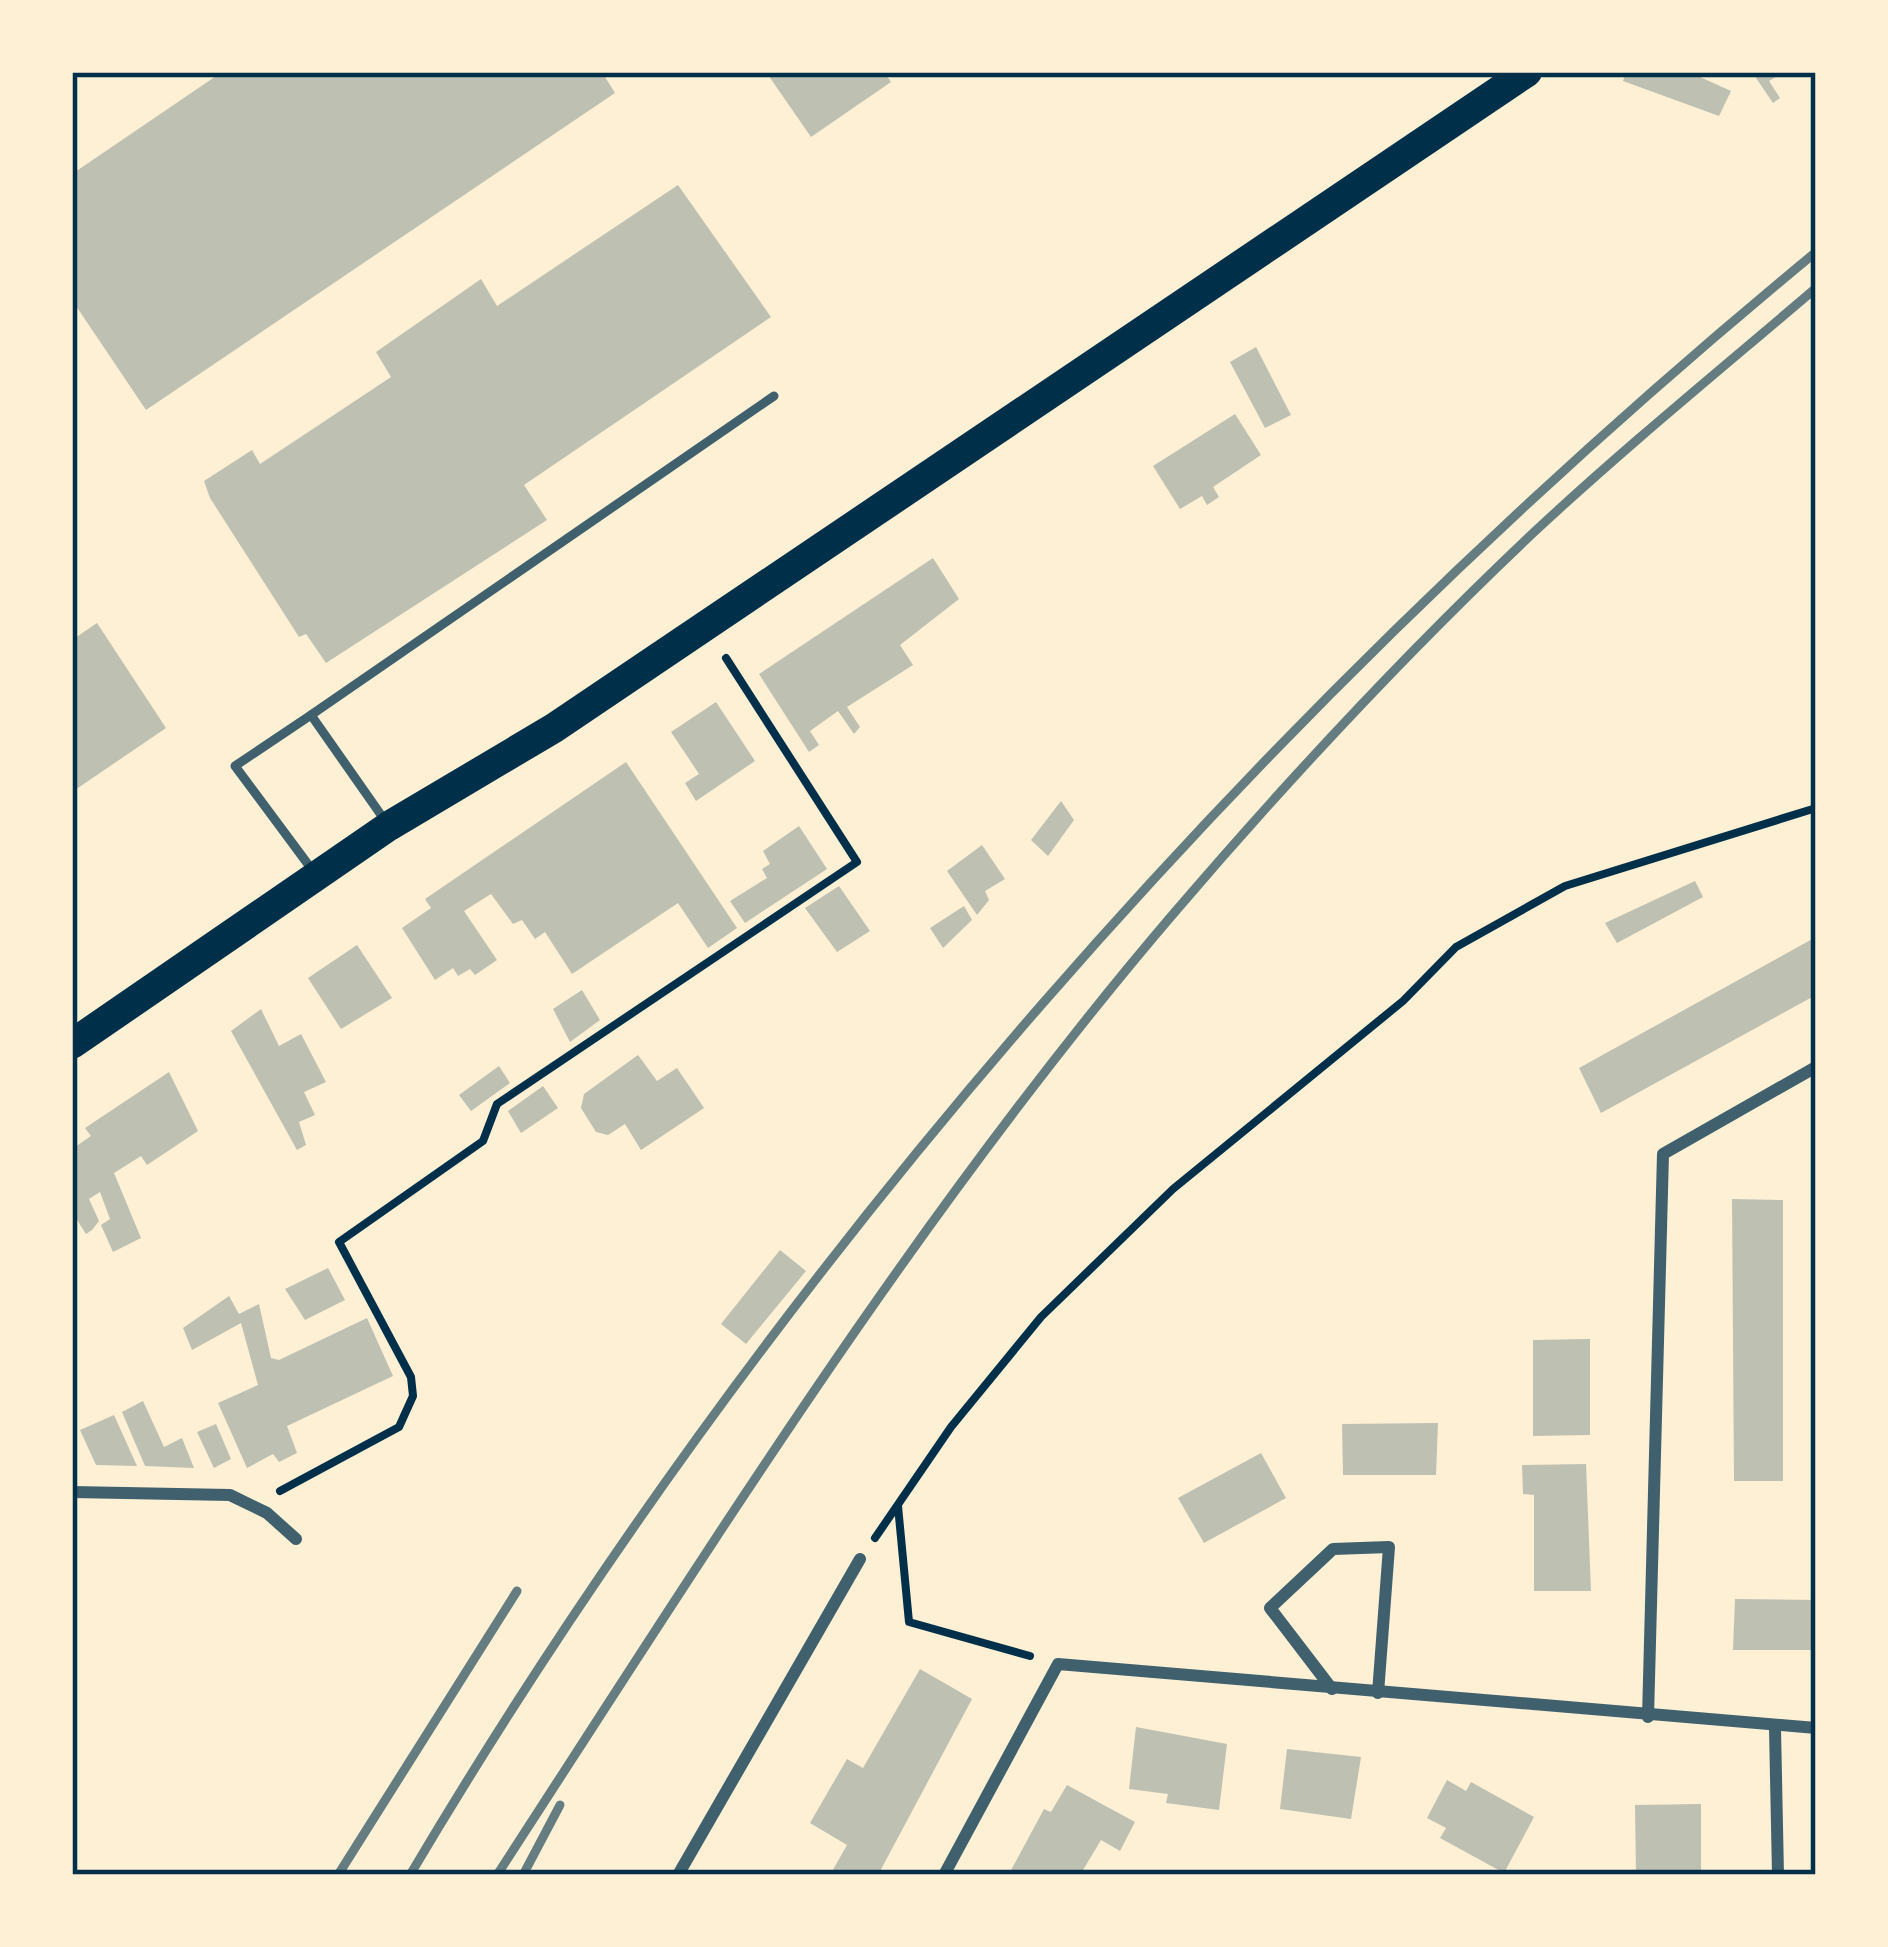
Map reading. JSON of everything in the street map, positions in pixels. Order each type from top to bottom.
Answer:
[{"type":"main road","points":[[72,1044],[389,826],[554,728],[1527,72]]},
{"type":"street","points":[[1648,1717],[1663,1154],[1816,1067]]},
{"type":"street","points":[[72,1492],[230,1496],[296,1539]]},
{"type":"street","points":[[1332,1689],[1270,1608],[1333,1549],[1389,1547],[1378,1693]]},
{"type":"street","points":[[677,1875],[860,1559]]},
{"type":"street","points":[[944,1875],[1058,1664],[1816,1728]]},
{"type":"street","points":[[1775,1728],[1778,1875]]},
{"type":"lane","points":[[317,875],[235,766],[774,396]]},
{"type":"lane","points":[[311,715],[389,826]]},
{"type":"path","points":[[251,1506],[399,1427],[406,1417],[411,1377],[339,1242],[483,1141],[497,1104],[856,862],[705,626]]},
{"type":"path","points":[[860,1559],[966,1408],[1069,1288],[1173,1189],[1403,1001],[1456,947],[1565,886],[1816,808]]},
{"type":"path","points":[[898,1505],[909,1622],[1058,1664]]},
{"type":"building","points":[[222,72],[602,72],[615,93],[146,410],[72,300],[72,174]]},
{"type":"building","points":[[766,72],[884,72],[891,82],[811,137]]},
{"type":"building","points":[[1626,72],[1689,72],[1731,91],[1719,116],[1623,81]]},
{"type":"building","points":[[1752,72],[1784,72],[1769,81],[1780,98],[1773,103]]},
{"type":"building","points":[[678,185],[771,317],[524,485],[547,520],[326,663],[306,634],[299,637],[210,498],[204,481],[252,450],[260,464],[391,377],[376,352],[481,279],[497,306]]},
{"type":"building","points":[[1256,347],[1291,415],[1265,428],[1230,362]]},
{"type":"building","points":[[1235,414],[1261,455],[1213,487],[1219,497],[1207,505],[1202,496],[1180,509],[1153,466]]},
{"type":"building","points":[[933,558],[959,599],[900,645],[913,665],[847,707],[860,727],[854,734],[838,711],[810,731],[819,745],[809,752],[759,674]]},
{"type":"building","points":[[97,623],[166,728],[72,792],[72,640]]},
{"type":"building","points":[[716,702],[755,761],[696,801],[685,783],[699,774],[671,732]]},
{"type":"building","points":[[626,762],[737,928],[708,948],[678,903],[572,974],[545,932],[535,939],[522,920],[513,924],[491,894],[464,911],[497,960],[475,975],[470,969],[458,976],[453,968],[435,980],[402,928],[431,908],[425,899]]},
{"type":"building","points":[[1061,801],[1074,820],[1048,856],[1031,840]]},
{"type":"building","points":[[799,826],[827,869],[745,923],[730,901],[767,878],[762,869],[770,864],[763,851]]},
{"type":"building","points":[[982,845],[1005,879],[985,891],[989,900],[977,915],[947,871]]},
{"type":"building","points":[[1695,881],[1703,897],[1617,943],[1605,923]]},
{"type":"building","points":[[839,886],[870,931],[837,952],[805,908]]},
{"type":"building","points":[[964,906],[972,920],[943,948],[930,928]]},
{"type":"building","points":[[1816,937],[1816,995],[1601,1113],[1579,1068]]},
{"type":"building","points":[[357,945],[392,998],[341,1029],[308,978]]},
{"type":"building","points":[[582,990],[600,1020],[570,1042],[553,1009]]},
{"type":"building","points":[[261,1009],[279,1046],[301,1034],[326,1082],[304,1092],[315,1115],[299,1122],[306,1145],[297,1150],[231,1031]]},
{"type":"building","points":[[638,1055],[657,1081],[677,1068],[704,1108],[641,1150],[625,1124],[608,1135],[596,1132],[581,1108],[584,1094]]},
{"type":"building","points":[[499,1066],[510,1083],[471,1111],[459,1095]]},
{"type":"building","points":[[169,1072],[198,1131],[147,1165],[141,1156],[114,1173],[141,1238],[113,1252],[101,1225],[110,1219],[100,1192],[89,1199],[99,1221],[92,1230],[86,1234],[72,1212],[72,1149],[91,1136],[85,1128]]},
{"type":"building","points":[[543,1086],[558,1108],[521,1133],[508,1111]]},
{"type":"building","points":[[1732,1199],[1783,1200],[1783,1481],[1734,1481]]},
{"type":"building","points":[[780,1250],[806,1271],[746,1344],[721,1324]]},
{"type":"building","points":[[328,1268],[345,1300],[305,1320],[285,1289]]},
{"type":"building","points":[[229,1296],[239,1314],[259,1304],[271,1358],[279,1360],[367,1318],[393,1376],[287,1426],[297,1453],[279,1462],[273,1454],[247,1468],[218,1403],[258,1385],[241,1323],[192,1350],[183,1328]]},
{"type":"building","points":[[1590,1339],[1590,1435],[1533,1436],[1533,1340]]},
{"type":"building","points":[[143,1401],[164,1447],[182,1438],[194,1468],[145,1466],[122,1412]]},
{"type":"building","points":[[114,1415],[137,1466],[96,1465],[80,1430]]},
{"type":"building","points":[[1438,1423],[1436,1475],[1343,1475],[1342,1424]]},
{"type":"building","points":[[216,1424],[231,1459],[214,1468],[197,1432]]},
{"type":"building","points":[[1261,1453],[1286,1498],[1204,1543],[1178,1498]]},
{"type":"building","points":[[1586,1464],[1591,1591],[1534,1591],[1534,1495],[1523,1494],[1522,1465]]},
{"type":"building","points":[[1735,1599],[1816,1600],[1816,1650],[1733,1650]]},
{"type":"building","points":[[920,1669],[972,1699],[878,1875],[830,1875],[847,1845],[810,1823],[847,1759],[863,1768]]},
{"type":"building","points":[[1136,1727],[1227,1744],[1219,1810],[1166,1803],[1168,1794],[1129,1789]]},
{"type":"building","points":[[1287,1749],[1361,1757],[1351,1819],[1280,1809]]},
{"type":"building","points":[[1447,1780],[1466,1791],[1471,1782],[1534,1817],[1504,1873],[1440,1838],[1446,1828],[1427,1818]]},
{"type":"building","points":[[1067,1785],[1135,1822],[1120,1851],[1101,1840],[1080,1875],[1010,1872],[1044,1809],[1051,1812]]},
{"type":"building","points":[[1701,1804],[1701,1875],[1636,1875],[1635,1805]]},
{"type":"railway","points":[[410,1875],[553,1647],[706,1425],[870,1210],[1043,1003],[1225,803],[1415,610],[1612,427],[1816,252]]},
{"type":"railway","points":[[497,1875],[820,1383],[1080,1026],[1260,815],[1439,625],[1601,471],[1816,288]]},
{"type":"railway","points":[[338,1875],[517,1591]]},
{"type":"railway","points":[[523,1875],[560,1805]]}]
